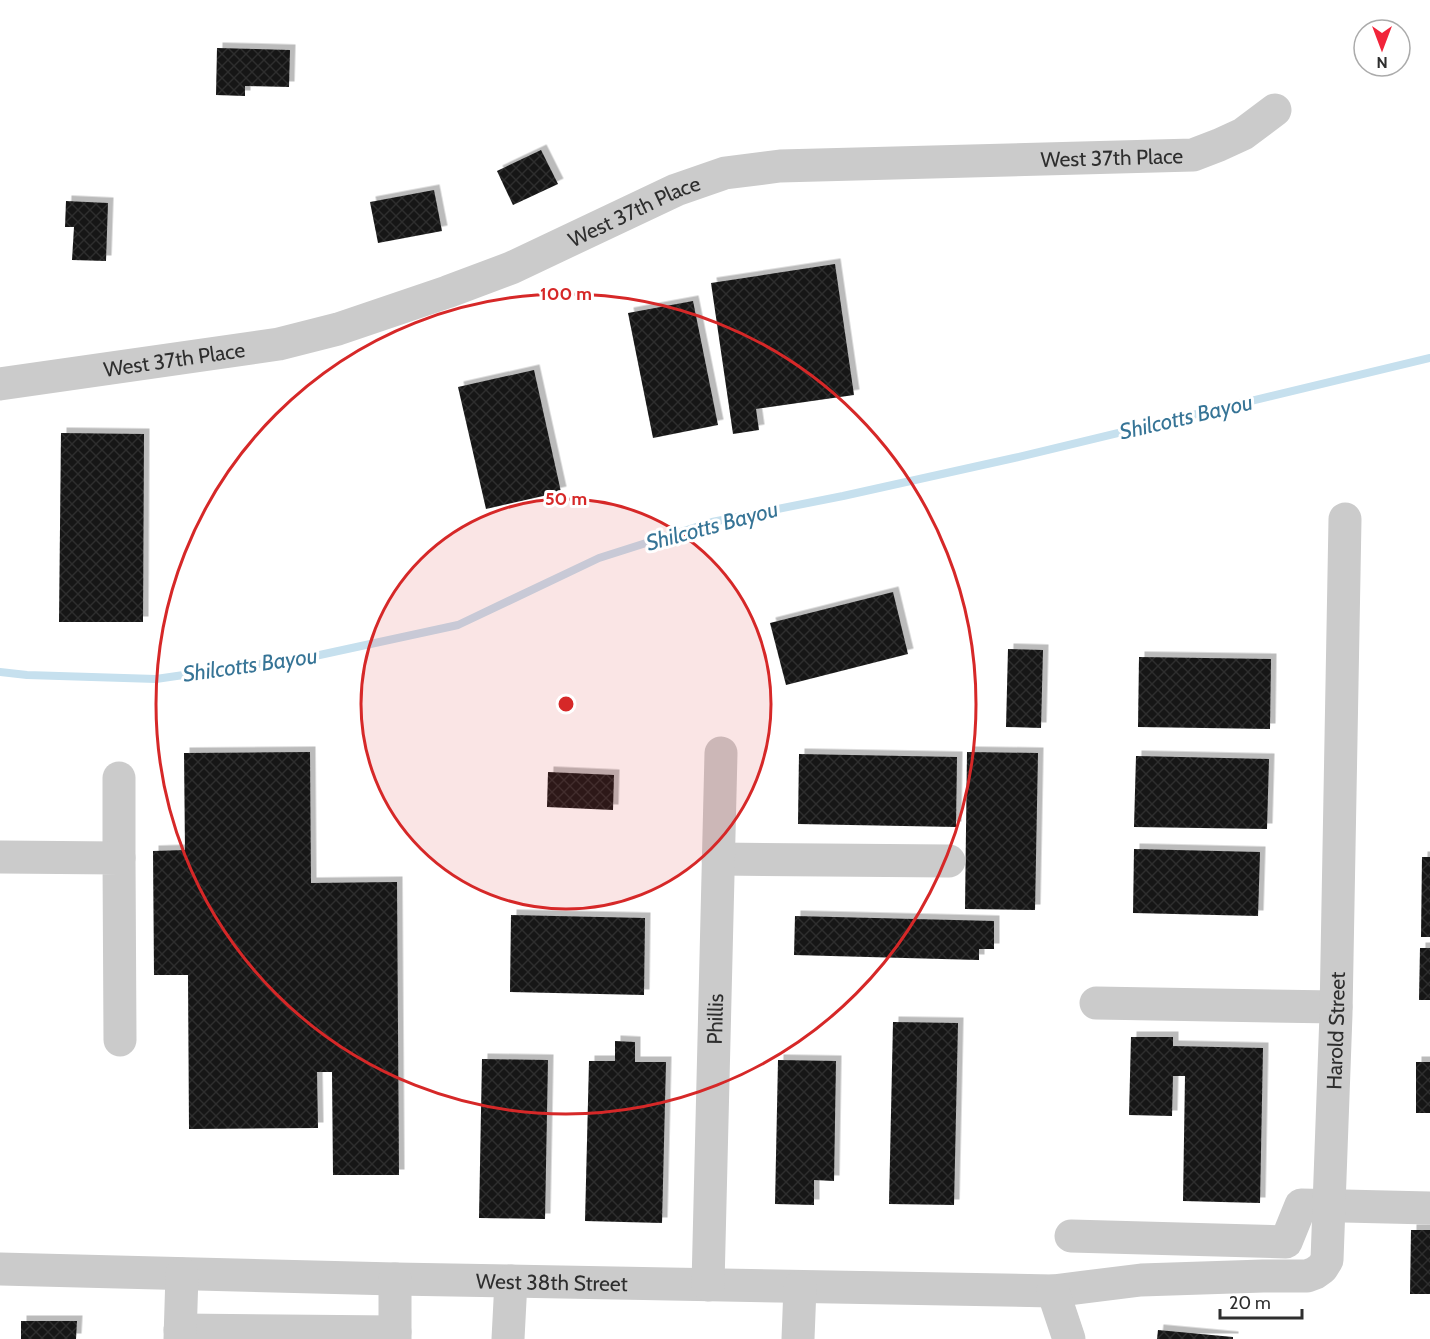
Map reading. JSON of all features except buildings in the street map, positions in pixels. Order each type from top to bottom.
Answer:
[{"type":"street","name":"West 37th Place","points":[[0,384],[279,344],[338,329],[511,268],[676,190],[725,173],[780,166],[1193,155],[1243,134],[1275,110]]},
{"type":"street","name":"Harold Street","points":[[1053,1291],[1141,1280],[1308,1276],[1322,1268],[1327,1260],[1336,1007],[1345,519]]},
{"type":"street","name":"Phillis","points":[[708,1285],[721,753]]},
{"type":"street","points":[[119,777],[120,1040]]},
{"type":"street","points":[[0,857],[119,858]]},
{"type":"street","points":[[718,859],[948,861]]},
{"type":"street","points":[[1096,1003],[1336,1007]]},
{"type":"street","points":[[1071,1236],[1286,1242],[1301,1205],[1430,1208]]},
{"type":"street","name":"West 38th Street","points":[[0,1269],[1053,1291]]},
{"type":"street","points":[[182,1274],[180,1335],[395,1336],[395,1279]]},
{"type":"street","points":[[508,1339],[512,1281]]},
{"type":"street","points":[[798,1339],[800,1287]]},
{"type":"street","points":[[1053,1291],[1069,1339]]},
{"type":"waterway","name":"Shilcotts Bayou","points":[[0,672],[156,679],[315,656],[458,625],[599,558],[712,522],[1014,458],[1430,358]]}]
